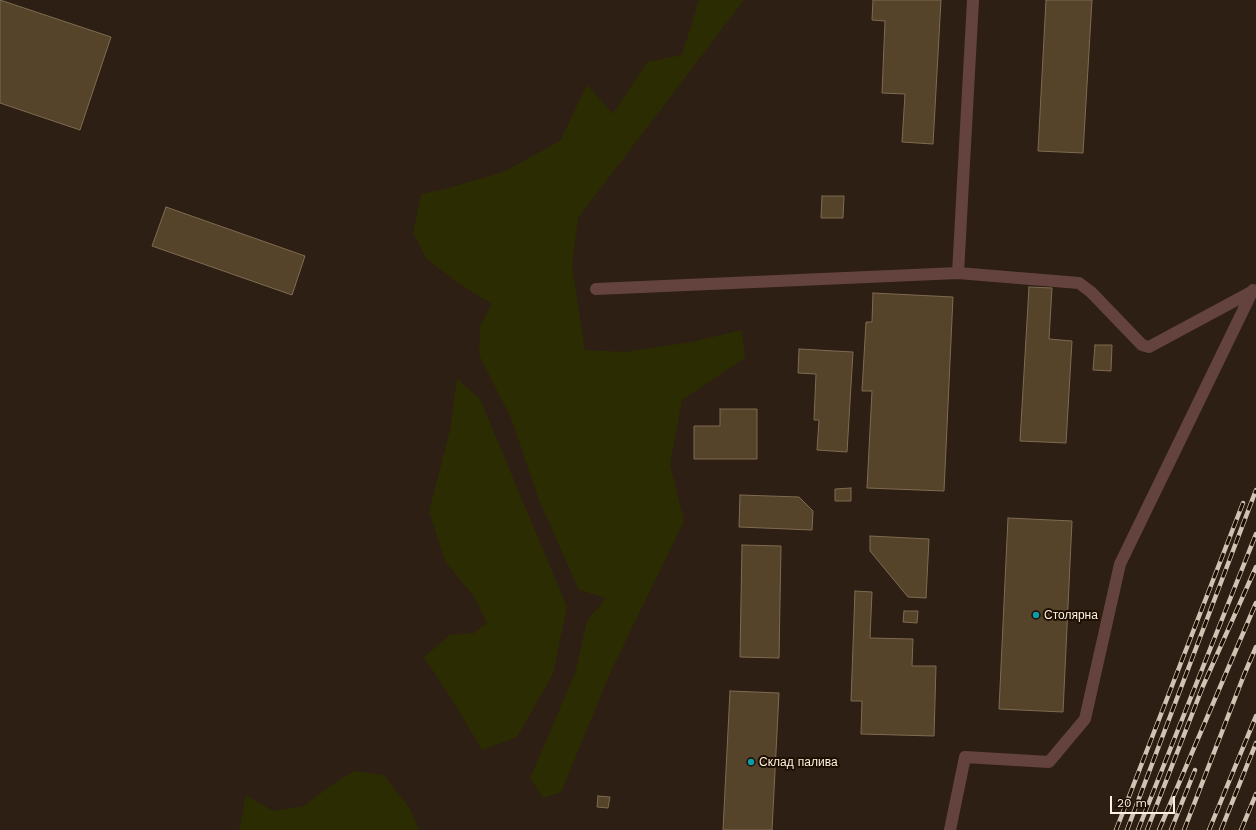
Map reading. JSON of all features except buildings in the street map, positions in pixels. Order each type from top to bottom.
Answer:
[{"type":"lane","points":[[958,273],[973,0]]},
{"type":"lane","points":[[596,289],[958,273],[1079,283],[1091,292],[1142,345],[1149,347],[1254,287]]},
{"type":"lane","points":[[950,830],[965,757],[1049,762],[1085,719],[1120,564],[1254,287]]},
{"type":"shaded area","points":[[0,0],[1256,0],[1256,830],[0,830]]},
{"type":"shaded area","points":[[699,0],[744,0],[578,218],[572,266],[585,350],[625,352],[691,342],[742,330],[745,358],[682,400],[670,465],[684,521],[612,669],[561,792],[543,798],[530,778],[575,673],[587,621],[606,598],[579,590],[539,500],[511,418],[479,355],[480,326],[492,304],[458,283],[427,259],[413,233],[421,194],[449,188],[503,172],[560,141],[587,85],[613,114],[647,62],[682,55]]},
{"type":"shaded area","points":[[457,379],[480,399],[567,607],[553,674],[517,737],[482,750],[453,701],[424,657],[450,635],[474,633],[487,623],[475,598],[445,561],[429,511],[450,430]]},
{"type":"shaded area","points":[[354,771],[384,775],[410,809],[419,830],[239,830],[246,795],[273,811],[304,806],[333,784]]},
{"type":"railway","points":[[1127,830],[1256,490]]},
{"type":"railway","points":[[1116,830],[1243,503]]},
{"type":"railway","points":[[1138,830],[1256,534]]},
{"type":"railway","points":[[1147,830],[1203,686],[1256,567]]},
{"type":"railway","points":[[1159,830],[1256,603]]},
{"type":"railway","points":[[1184,830],[1256,647]]},
{"type":"railway","points":[[1209,830],[1256,716]]},
{"type":"railway","points":[[1221,830],[1256,743]]},
{"type":"railway","points":[[1171,830],[1195,770]]},
{"type":"railway","points":[[1241,830],[1256,794]]},
{"type":"place","name":"Столярна","points":[[1036,615]]},
{"type":"place","name":"Склад палива","points":[[751,762]]}]
